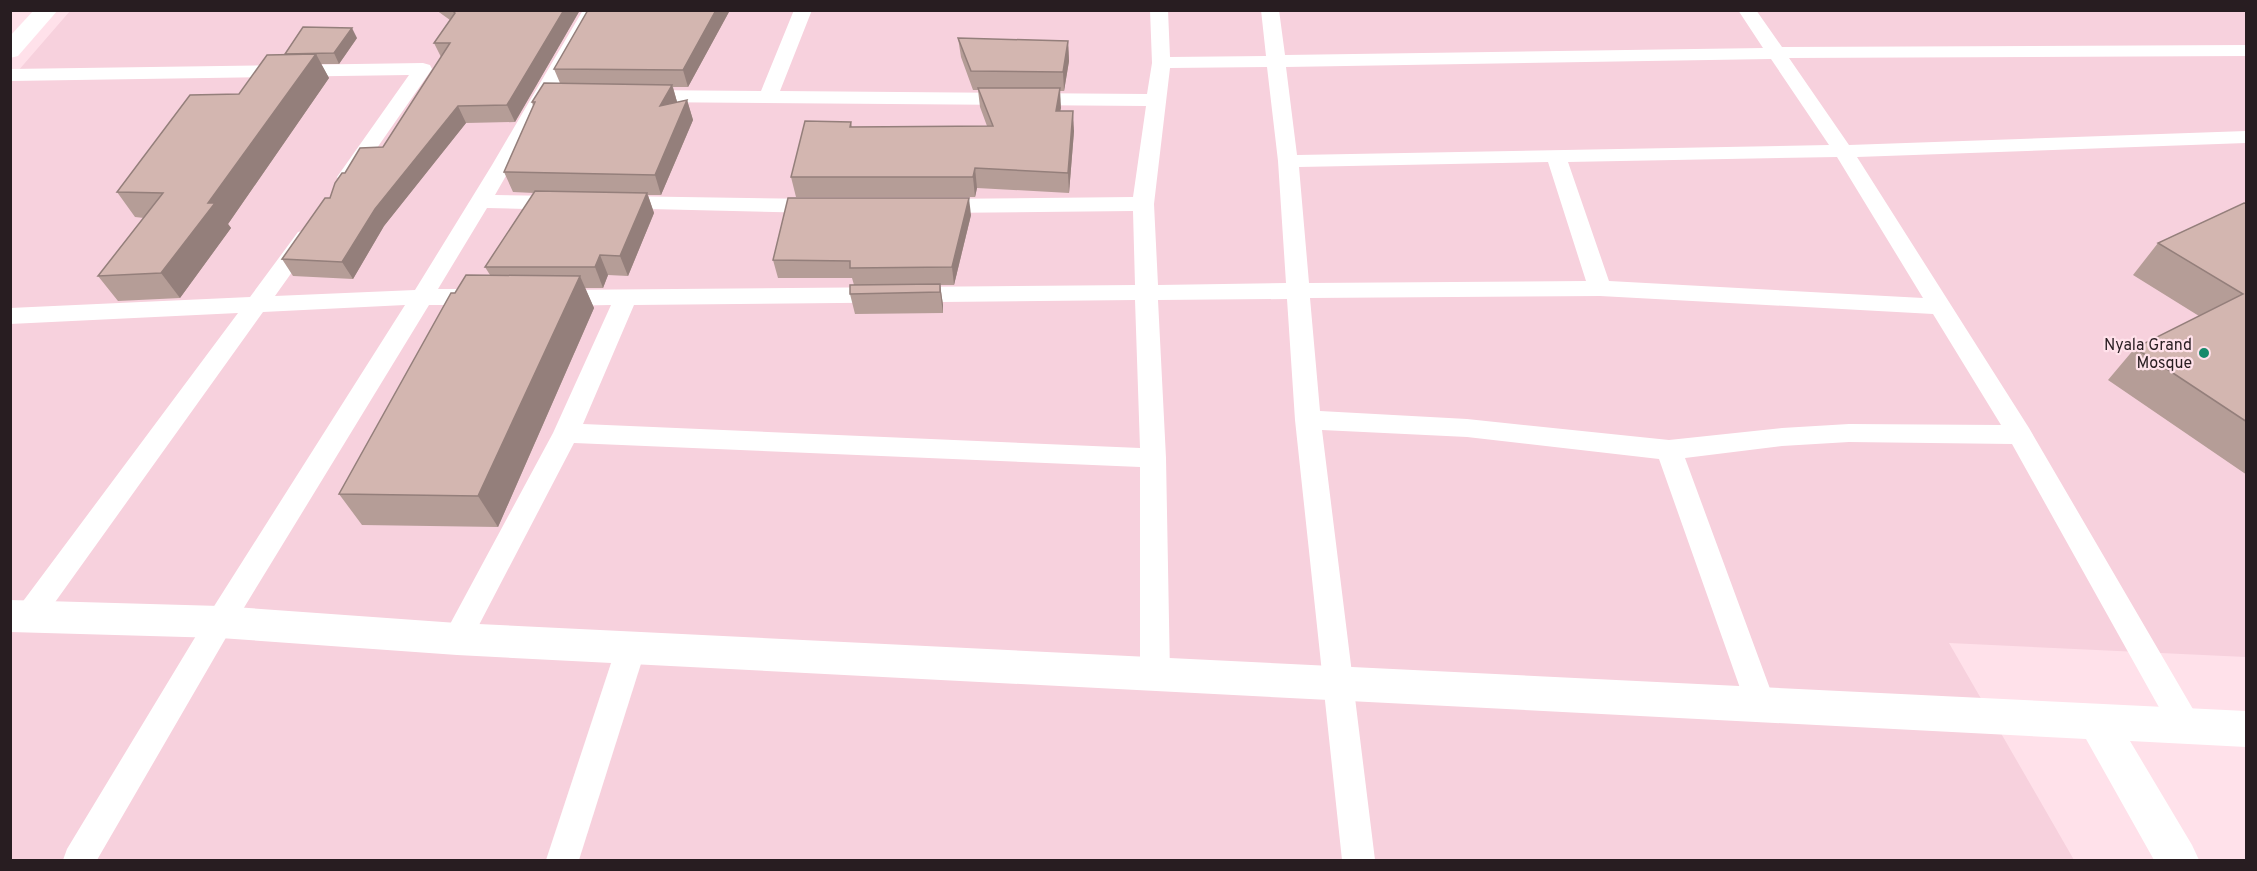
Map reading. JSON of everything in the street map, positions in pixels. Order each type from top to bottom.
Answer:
[{"type":"main road","points":[[10,51],[47,10]]},
{"type":"main road","points":[[19,617],[220,622],[457,639],[2247,729]]},
{"type":"main road","points":[[2098,723],[2176,861]]},
{"type":"lane","points":[[79,861],[220,622],[545,94],[592,10]]},
{"type":"lane","points":[[768,98],[803,10]]},
{"type":"lane","points":[[1155,675],[1153,458],[1143,204],[1161,63],[1159,10]]},
{"type":"lane","points":[[1270,10],[1278,60],[1288,161],[1308,420],[1358,861]]},
{"type":"lane","points":[[1747,10],[1843,151],[2020,435],[2186,726]]},
{"type":"lane","points":[[1161,63],[1775,53],[2247,50]]},
{"type":"lane","points":[[10,75],[423,69],[337,192]]},
{"type":"lane","points":[[545,94],[568,94]]},
{"type":"lane","points":[[627,95],[1156,100]]},
{"type":"lane","points":[[1288,161],[1843,151],[2247,137]]},
{"type":"lane","points":[[1557,157],[1600,288]]},
{"type":"lane","points":[[480,201],[576,203]]},
{"type":"lane","points":[[600,203],[838,207]]},
{"type":"lane","points":[[921,206],[1143,204]]},
{"type":"lane","points":[[19,617],[258,306],[317,221]]},
{"type":"lane","points":[[536,297],[1600,288],[1941,307]]},
{"type":"lane","points":[[10,316],[422,297],[502,297]]},
{"type":"lane","points":[[457,639],[566,433],[626,298]]},
{"type":"lane","points":[[1308,420],[1467,428],[1669,450],[1782,437],[1849,433],[2020,435]]},
{"type":"lane","points":[[566,433],[1153,458]]},
{"type":"lane","points":[[1669,450],[1761,705]]},
{"type":"lane","points":[[562,861],[631,648]]},
{"type":"shaded area","points":[[70,11],[2246,11],[2246,657],[1949,643],[2074,860],[11,860],[11,79]]},
{"type":"building","points":[[452,10],[564,10],[507,105],[458,106],[375,209],[342,262],[282,259],[325,198],[330,198],[335,183],[342,173],[345,173],[360,148],[383,147],[450,43],[434,43],[455,13]]},
{"type":"building","points":[[588,10],[716,10],[683,70],[554,69]]},
{"type":"building","points":[[303,27],[352,28],[334,53],[285,54]]},
{"type":"building","points":[[958,38],[1068,41],[1063,72],[971,71]]},
{"type":"building","points":[[316,54],[208,203],[215,203],[161,273],[98,276],[163,193],[117,192],[190,95],[239,94],[267,55]]},
{"type":"building","points":[[544,83],[672,85],[660,106],[687,100],[655,175],[504,172],[535,102],[532,102]]},
{"type":"building","points":[[978,88],[1060,88],[1056,111],[1073,111],[1068,173],[975,168],[973,177],[791,177],[805,121],[851,122],[850,127],[993,126]]},
{"type":"building","points":[[535,191],[647,193],[620,256],[600,255],[595,267],[485,267]]},
{"type":"building","points":[[788,198],[969,198],[952,267],[850,268],[850,261],[773,260]]},
{"type":"building","points":[[2244,203],[2247,204],[2247,422],[2135,348],[2243,294],[2158,243]]},
{"type":"building","points":[[466,275],[580,276],[478,496],[339,494],[451,293],[455,293]]},
{"type":"building","points":[[940,284],[940,292],[850,294],[850,285]]},
{"type":"place","name":"Nyala Grand Mosque","points":[[2204,353]]}]
